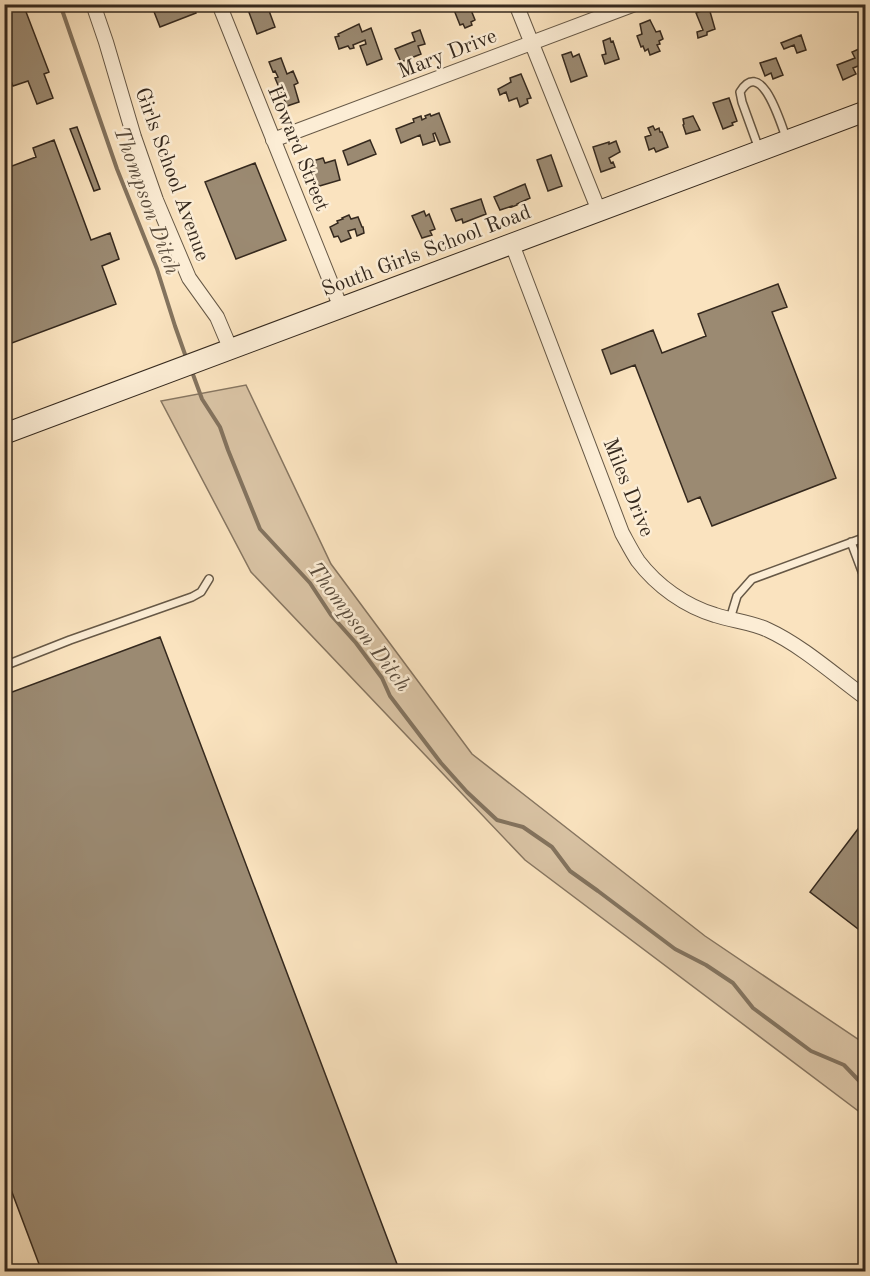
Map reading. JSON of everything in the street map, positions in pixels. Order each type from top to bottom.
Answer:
[{"type":"main road","name":"South Girls School Road","points":[[4,434],[866,111]]},
{"type":"street","name":"Girls School Avenue","points":[[93,4],[156,200],[189,278],[217,317],[231,350]]},
{"type":"street","name":"Howard Street","points":[[219,4],[341,308]]},
{"type":"street","points":[[516,4],[599,211]]},
{"type":"street","name":"Mary Drive","points":[[273,140],[635,4]]},
{"type":"street","name":"Miles Drive","points":[[512,244],[622,533],[646,571],[671,593],[694,607],[714,615],[752,624],[778,635],[866,698]]},
{"type":"lane","points":[[760,151],[740,92],[747,83],[756,82],[766,90],[787,141]]},
{"type":"lane","points":[[730,619],[737,596],[752,579],[866,537]]},
{"type":"lane","points":[[851,542],[866,582]]},
{"type":"lane","points":[[4,666],[192,597],[201,592],[209,579]]},
{"type":"shaded area","points":[[246,385],[331,564],[472,754],[705,936],[865,1044],[865,1116],[525,860],[251,572],[161,401]]},
{"type":"building","points":[[4,4],[23,4],[49,72],[44,74],[53,98],[37,104],[28,81],[13,86],[4,64]]},
{"type":"building","points":[[151,4],[193,4],[196,13],[160,27]]},
{"type":"building","points":[[255,4],[261,10],[268,8],[275,27],[257,34],[247,7]]},
{"type":"building","points":[[461,4],[469,5],[475,20],[471,22],[472,25],[465,28],[463,24],[460,25],[454,10],[462,7]]},
{"type":"building","points":[[709,8],[715,29],[698,38],[697,32],[703,30],[696,13]]},
{"type":"building","points":[[650,20],[656,32],[660,31],[663,39],[657,45],[660,51],[650,55],[648,49],[645,51],[643,46],[641,47],[637,36],[642,34],[640,24]]},
{"type":"building","points":[[359,24],[362,32],[371,28],[382,59],[367,65],[360,46],[366,44],[365,40],[353,45],[354,48],[350,49],[348,46],[339,49],[335,37]]},
{"type":"building","points":[[420,30],[425,44],[418,46],[421,54],[401,62],[395,49],[415,41],[412,33]]},
{"type":"building","points":[[801,35],[806,50],[797,53],[794,45],[784,49],[781,43]]},
{"type":"building","points":[[610,38],[619,59],[605,64],[602,55],[606,54],[603,41]]},
{"type":"building","points":[[861,48],[866,63],[853,68],[856,74],[843,80],[837,65],[855,58],[852,52]]},
{"type":"building","points":[[571,52],[573,57],[579,54],[587,76],[571,82],[562,55]]},
{"type":"building","points":[[281,58],[287,74],[293,71],[298,83],[294,85],[299,102],[287,106],[275,78],[278,77],[269,62]]},
{"type":"building","points":[[776,58],[783,75],[773,79],[771,73],[765,76],[760,63]]},
{"type":"building","points":[[521,74],[531,98],[527,99],[528,103],[520,107],[517,98],[509,101],[506,92],[500,95],[498,89],[511,82],[510,78]]},
{"type":"building","points":[[729,98],[737,121],[723,129],[713,103]]},
{"type":"building","points":[[439,113],[450,142],[440,145],[435,133],[433,134],[435,141],[423,145],[420,135],[401,143],[396,129],[414,122],[413,119],[421,116],[422,120],[426,118],[425,116]]},
{"type":"building","points":[[693,116],[700,130],[686,134],[683,119]]},
{"type":"building","points":[[653,126],[655,130],[659,128],[662,132],[668,147],[656,152],[654,148],[649,150],[645,137],[651,135],[648,128]]},
{"type":"building","points":[[77,127],[100,189],[94,191],[70,129]]},
{"type":"building","points":[[54,140],[91,240],[110,233],[119,259],[102,266],[116,304],[4,346],[4,169],[36,157],[33,148]]},
{"type":"building","points":[[370,140],[376,154],[348,165],[343,151]]},
{"type":"building","points":[[616,141],[620,152],[609,158],[615,167],[601,172],[593,147]]},
{"type":"building","points":[[551,155],[562,186],[548,191],[537,160]]},
{"type":"building","points":[[323,158],[325,163],[335,160],[340,180],[316,187],[309,162]]},
{"type":"building","points":[[255,163],[286,240],[236,259],[205,182]]},
{"type":"building","points":[[525,184],[530,198],[500,210],[494,197]]},
{"type":"building","points":[[481,199],[486,214],[463,223],[462,219],[456,221],[451,209]]},
{"type":"building","points":[[424,211],[426,216],[429,214],[435,229],[430,231],[432,235],[422,238],[412,216]]},
{"type":"building","points":[[349,215],[351,219],[358,217],[364,233],[357,236],[355,229],[348,231],[351,238],[341,242],[338,236],[334,237],[330,227]]},
{"type":"building","points":[[778,284],[787,307],[772,312],[836,478],[712,526],[700,497],[688,502],[635,365],[611,374],[602,350],[653,330],[662,353],[706,336],[698,314]]},
{"type":"building","points":[[160,637],[400,1272],[42,1272],[4,1171],[4,695]]},
{"type":"building","points":[[861,825],[866,827],[866,935],[810,892]]},
{"type":"waterway","name":"Thompson Ditch","points":[[60,4],[117,169],[157,269],[187,360]]},
{"type":"waterway","name":"Thompson Ditch","points":[[191,369],[202,399],[220,427],[260,529],[310,583],[331,615],[356,643],[382,678],[390,696],[441,763],[467,792],[497,820],[523,827],[552,847],[570,871],[675,949],[706,965],[733,983],[753,1008],[811,1051],[844,1065],[866,1088]]}]
